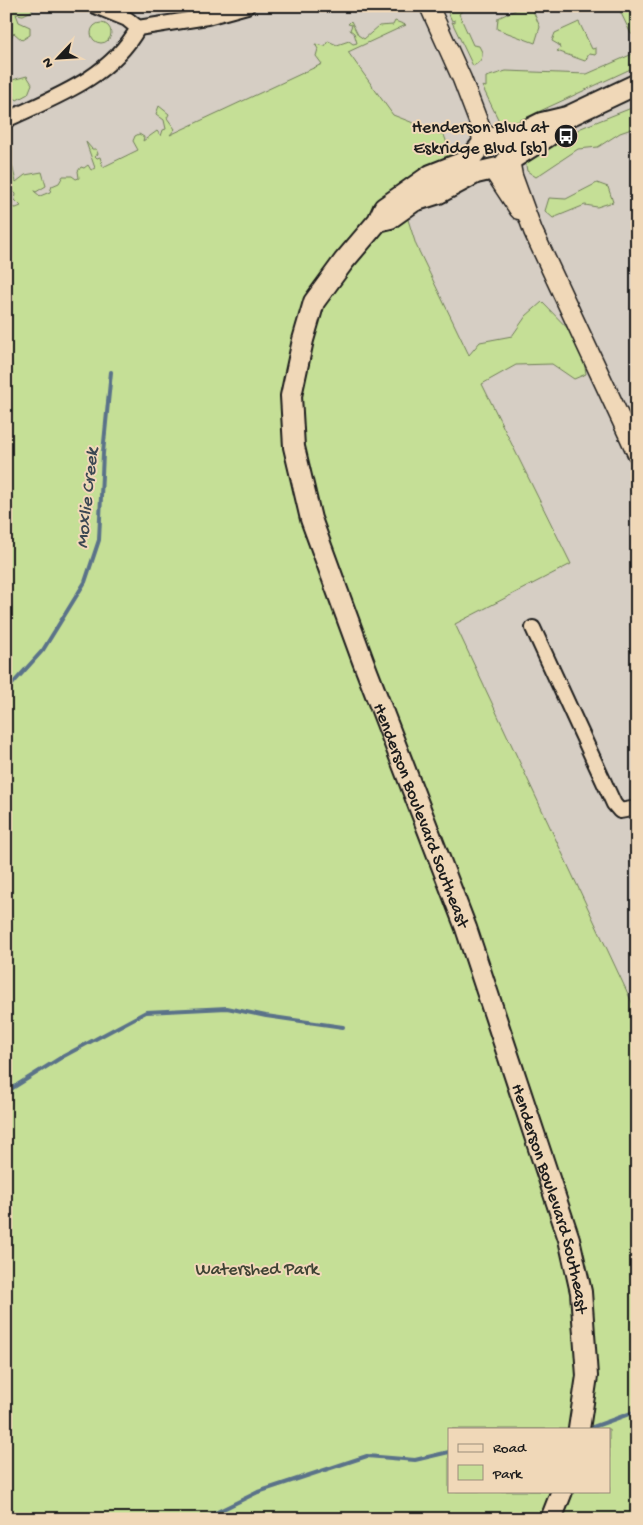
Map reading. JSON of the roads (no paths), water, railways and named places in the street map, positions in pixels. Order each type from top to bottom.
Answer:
[{"type":"main road","name":"Henderson Boulevard Southeast","points":[[579,1428],[588,1376],[581,1292],[569,1239],[466,928],[363,661],[311,519],[294,447],[291,396],[303,340],[314,302],[344,261],[378,221],[384,208],[401,194],[431,175],[469,160],[491,141],[520,134],[542,123],[567,117],[637,84]]},
{"type":"main road","name":"Henderson Boulevard Southeast","points":[[378,221],[390,218],[414,201],[439,193],[466,177],[501,165],[548,136],[567,117]]},
{"type":"main road","points":[[491,141],[507,141],[512,150],[501,165],[481,160],[491,141]]},
{"type":"main road","points":[[551,1519],[562,1492]]},
{"type":"street","points":[[95,6],[127,20],[138,28],[207,17],[248,6]]},
{"type":"street","points":[[429,6],[462,79],[480,126],[491,141]]},
{"type":"street","points":[[6,120],[94,77],[131,41],[138,28]]},
{"type":"street","points":[[501,165],[513,176],[533,231],[635,444]]},
{"type":"street","points":[[533,628],[614,804],[620,811],[637,808]]},
{"type":"waterway","name":"Moxlie Creek","points":[[6,691],[43,650],[85,582],[99,540],[103,453],[111,372]]},
{"type":"waterway","points":[[6,1092],[62,1057],[146,1012],[227,1008],[266,1016],[343,1027]]},
{"type":"waterway","points":[[593,1427],[637,1411]]},
{"type":"waterway","points":[[203,1519],[258,1492],[367,1456],[415,1460],[448,1452]]},
{"type":"place","name":"Henderson Blvd at Eskridge Blvd [sb]","points":[[566,136]]},
{"type":"park label","name":"Watershed Park","points":[[257,1268]]}]
